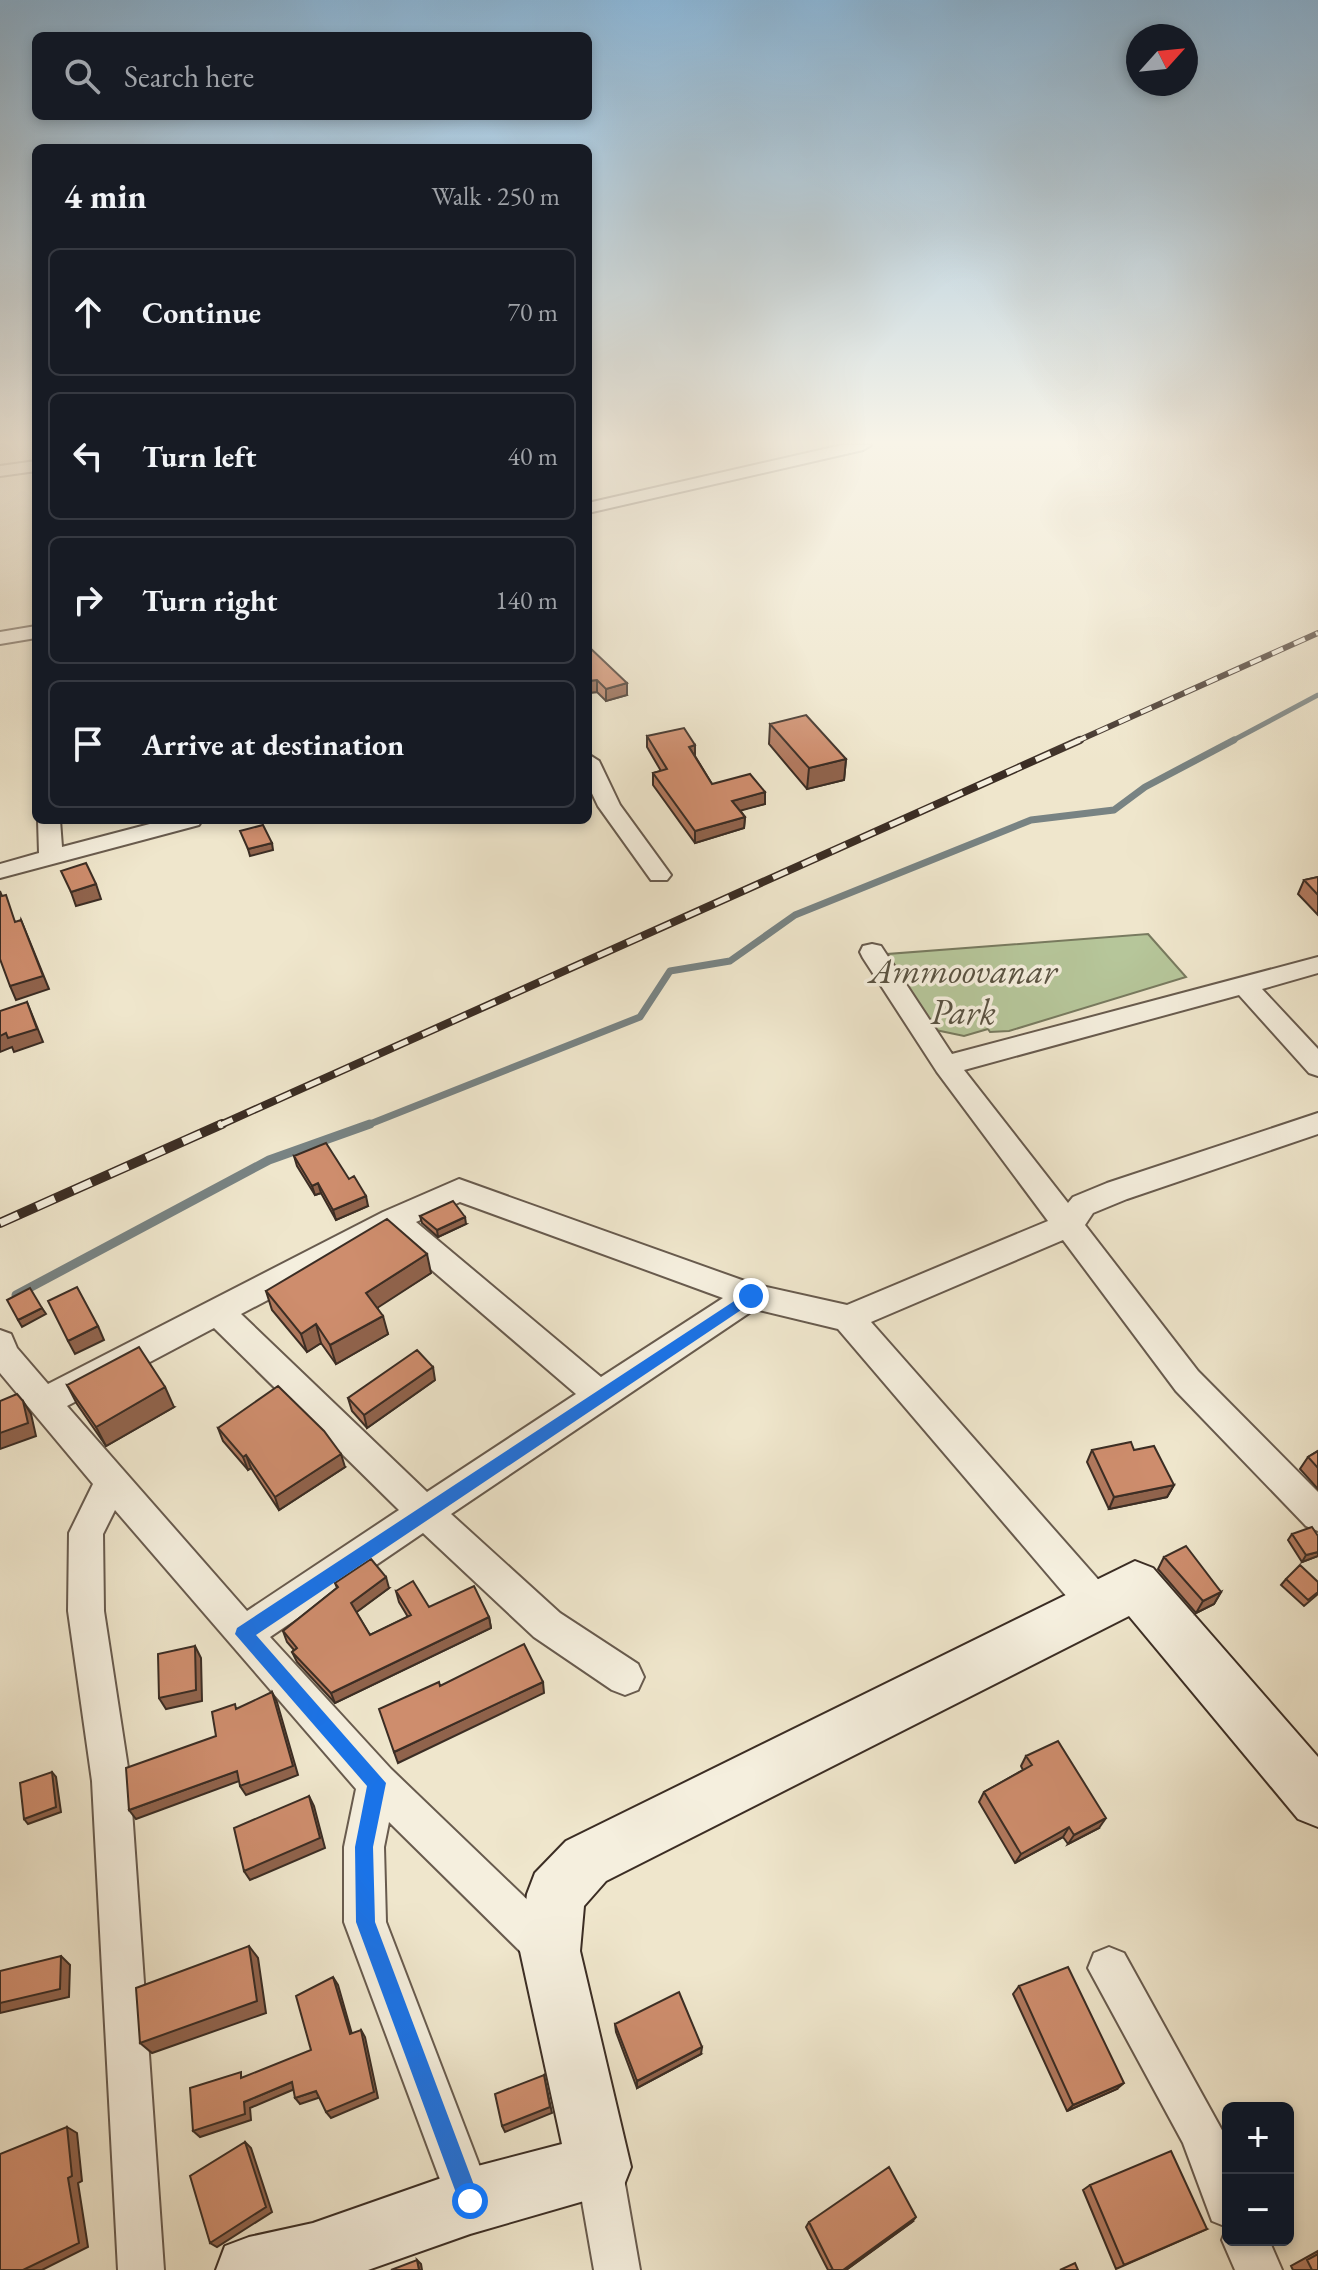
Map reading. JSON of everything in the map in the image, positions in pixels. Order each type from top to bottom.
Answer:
[{"type":"street","points":[[0,638],[32,633]]},
{"type":"street","points":[[592,770],[609,806],[659,875]]},
{"type":"street","points":[[49,824],[51,858]]},
{"type":"street","points":[[0,871],[176,824]]},
{"type":"street","points":[[872,952],[946,1065],[1187,1381],[1318,1515]]},
{"type":"street","points":[[946,1065],[1318,965]]},
{"type":"street","points":[[1244,985],[1318,1066]]},
{"type":"street","points":[[46,1401],[393,1220],[459,1190],[751,1296],[848,1318],[1068,1225],[1083,1205],[1318,1123]]},
{"type":"street","points":[[393,1220],[600,1395]]},
{"type":"street","points":[[243,1634],[751,1296]]},
{"type":"street","points":[[219,1313],[425,1513],[547,1625],[625,1677]]},
{"type":"street","points":[[848,1318],[1098,1606]]},
{"type":"street","points":[[0,1343],[3,1354],[46,1401],[111,1483],[377,1783],[550,1951]]},
{"type":"street","points":[[111,1483],[86,1533],[86,1611],[111,1781],[141,2270]]},
{"type":"street","points":[[617,2270],[599,2167],[550,1951],[556,1894],[586,1861],[1135,1585],[1318,1799]]},
{"type":"street","points":[[377,1783],[364,1847],[365,1922],[470,2201]]},
{"type":"street","points":[[1109,1968],[1201,2132],[1222,2189]]},
{"type":"street","points":[[249,2270],[314,2263],[470,2201],[599,2167]]},
{"type":"street","points":[[1248,2246],[1259,2270]]},
{"type":"green space","name":"Ammoovanar Park","points":[[1148,934],[1186,977],[1009,1031],[990,1032],[988,1029],[964,1036],[931,1029],[888,954]]},
{"type":"building","points":[[592,650],[627,683],[606,689],[597,680],[592,681]]},
{"type":"building","points":[[806,715],[846,759],[809,768],[770,724]]},
{"type":"building","points":[[684,728],[695,745],[689,747],[712,784],[750,774],[765,792],[732,801],[745,817],[695,831],[653,773],[667,769],[647,736]]},
{"type":"building","points":[[263,825],[272,843],[248,849],[240,831]]},
{"type":"building","points":[[86,863],[96,884],[71,892],[61,871]]},
{"type":"building","points":[[1318,877],[1318,895],[1304,880]]},
{"type":"building","points":[[0,891],[2,896],[6,895],[15,922],[21,920],[43,976],[10,986],[0,959]]},
{"type":"building","points":[[27,1002],[37,1029],[8,1038],[6,1033],[0,1036],[0,1011]]},
{"type":"building","points":[[326,1143],[349,1179],[354,1176],[366,1196],[333,1210],[318,1183],[312,1186],[294,1156]]},
{"type":"building","points":[[453,1201],[465,1217],[437,1230],[420,1216]]},
{"type":"building","points":[[387,1219],[427,1254],[366,1293],[383,1316],[330,1345],[316,1324],[301,1334],[266,1291]]},
{"type":"building","points":[[77,1287],[98,1326],[68,1341],[48,1301]]},
{"type":"building","points":[[30,1288],[42,1308],[18,1320],[7,1300]]},
{"type":"building","points":[[139,1347],[165,1387],[96,1427],[67,1385]]},
{"type":"building","points":[[417,1350],[433,1367],[364,1415],[348,1398]]},
{"type":"building","points":[[278,1386],[324,1431],[341,1454],[275,1497],[246,1455],[243,1457],[218,1428]]},
{"type":"building","points":[[17,1394],[23,1401],[28,1423],[0,1433],[0,1401]]},
{"type":"building","points":[[1131,1442],[1134,1450],[1154,1446],[1174,1485],[1114,1497],[1092,1450]]},
{"type":"building","points":[[1318,1451],[1318,1468],[1308,1457]]},
{"type":"building","points":[[1312,1527],[1318,1536],[1318,1552],[1306,1555],[1292,1534]]},
{"type":"building","points":[[1186,1546],[1221,1592],[1203,1601],[1164,1557]]},
{"type":"building","points":[[371,1559],[386,1577],[351,1603],[370,1635],[411,1615],[396,1591],[413,1581],[429,1607],[474,1586],[489,1617],[331,1693],[292,1652],[297,1648],[283,1631],[338,1587],[335,1583]]},
{"type":"building","points":[[1300,1565],[1318,1582],[1318,1592],[1308,1600],[1286,1579]]},
{"type":"building","points":[[524,1644],[543,1682],[394,1752],[379,1709],[439,1682],[440,1686]]},
{"type":"building","points":[[195,1646],[196,1690],[159,1698],[158,1654]]},
{"type":"building","points":[[272,1692],[293,1766],[240,1786],[237,1771],[129,1810],[126,1768],[216,1736],[212,1712],[235,1704],[236,1709]]},
{"type":"building","points":[[1058,1741],[1106,1818],[1074,1835],[1069,1827],[1021,1854],[984,1792],[1032,1765],[1026,1756]]},
{"type":"building","points":[[52,1772],[56,1807],[24,1819],[20,1783]]},
{"type":"building","points":[[309,1796],[320,1838],[244,1871],[234,1828]]},
{"type":"building","points":[[249,1946],[257,2001],[140,2043],[136,1988]]},
{"type":"building","points":[[61,1956],[60,1989],[0,2003],[0,1971]]},
{"type":"building","points":[[1068,1967],[1124,2083],[1073,2105],[1019,1986]]},
{"type":"building","points":[[333,1977],[350,2034],[361,2030],[374,2092],[326,2112],[316,2091],[295,2098],[292,2082],[244,2102],[245,2114],[193,2131],[190,2088],[241,2072],[241,2078],[311,2050],[296,1996]]},
{"type":"building","points":[[679,1992],[702,2047],[637,2081],[615,2024]]},
{"type":"building","points":[[544,2075],[550,2107],[502,2126],[495,2094]]},
{"type":"building","points":[[67,2127],[72,2176],[68,2178],[79,2243],[23,2270],[0,2270],[0,2154]]},
{"type":"building","points":[[245,2142],[266,2207],[210,2243],[190,2176]]},
{"type":"building","points":[[1171,2151],[1207,2229],[1124,2265],[1090,2185]]},
{"type":"building","points":[[889,2167],[916,2217],[843,2270],[833,2270],[809,2222]]},
{"type":"building","points":[[1318,2254],[1318,2270],[1312,2270],[1307,2260]]},
{"type":"building","points":[[417,2260],[419,2270],[391,2270]]},
{"type":"building","points":[[1075,2263],[1078,2270],[1060,2270]]},
{"type":"waterway","points":[[1230,742],[1318,695]]},
{"type":"waterway","points":[[365,1126],[640,1017],[670,971],[730,961],[795,915],[1031,820],[1114,810],[1145,787],[1234,740]]},
{"type":"waterway","points":[[16,1295],[269,1160],[370,1124]]},
{"type":"railway","points":[[1075,742],[1318,633]]},
{"type":"railway","points":[[218,1126],[1080,740]]},
{"type":"railway","points":[[0,1223],[222,1124]]},
{"type":"route","points":[[470,2201],[412,2054],[365,1922],[364,1847],[377,1783],[243,1634],[751,1296]]}]
